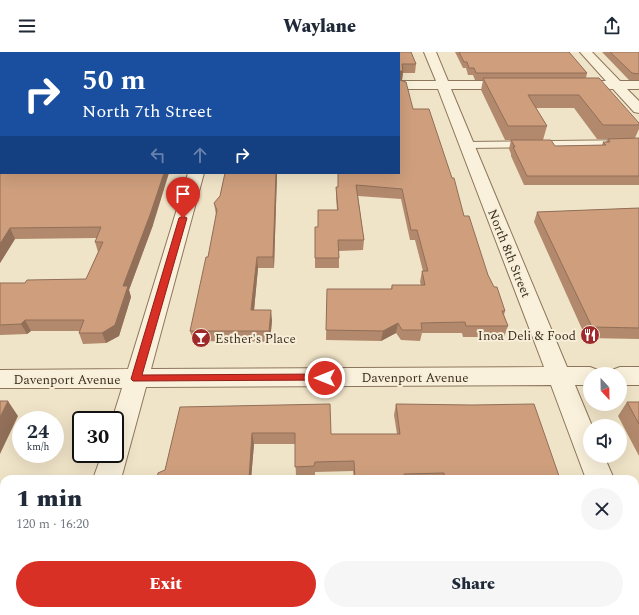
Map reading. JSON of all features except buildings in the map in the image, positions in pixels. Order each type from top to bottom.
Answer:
[{"type":"street","name":"North 8th Street","points":[[430,52],[583,436]]},
{"type":"street","points":[[586,52],[639,109]]},
{"type":"street","points":[[400,85],[522,85]]},
{"type":"street","points":[[561,85],[639,85]]},
{"type":"street","points":[[124,421],[196,174]]},
{"type":"street","name":"Davenport Avenue","points":[[0,380],[583,376]]},
{"type":"street","points":[[627,376],[639,376]]},
{"type":"street","points":[[108,475],[112,463]]},
{"type":"street","points":[[594,463],[598,475]]},
{"type":"lane","points":[[468,145],[639,143]]},
{"type":"place","name":"Inoa Deli & Food","points":[[590,335]]},
{"type":"place","name":"Esther's Place","points":[[201,338]]},
{"type":"route","points":[[183,218],[136,379],[325,378]]}]
